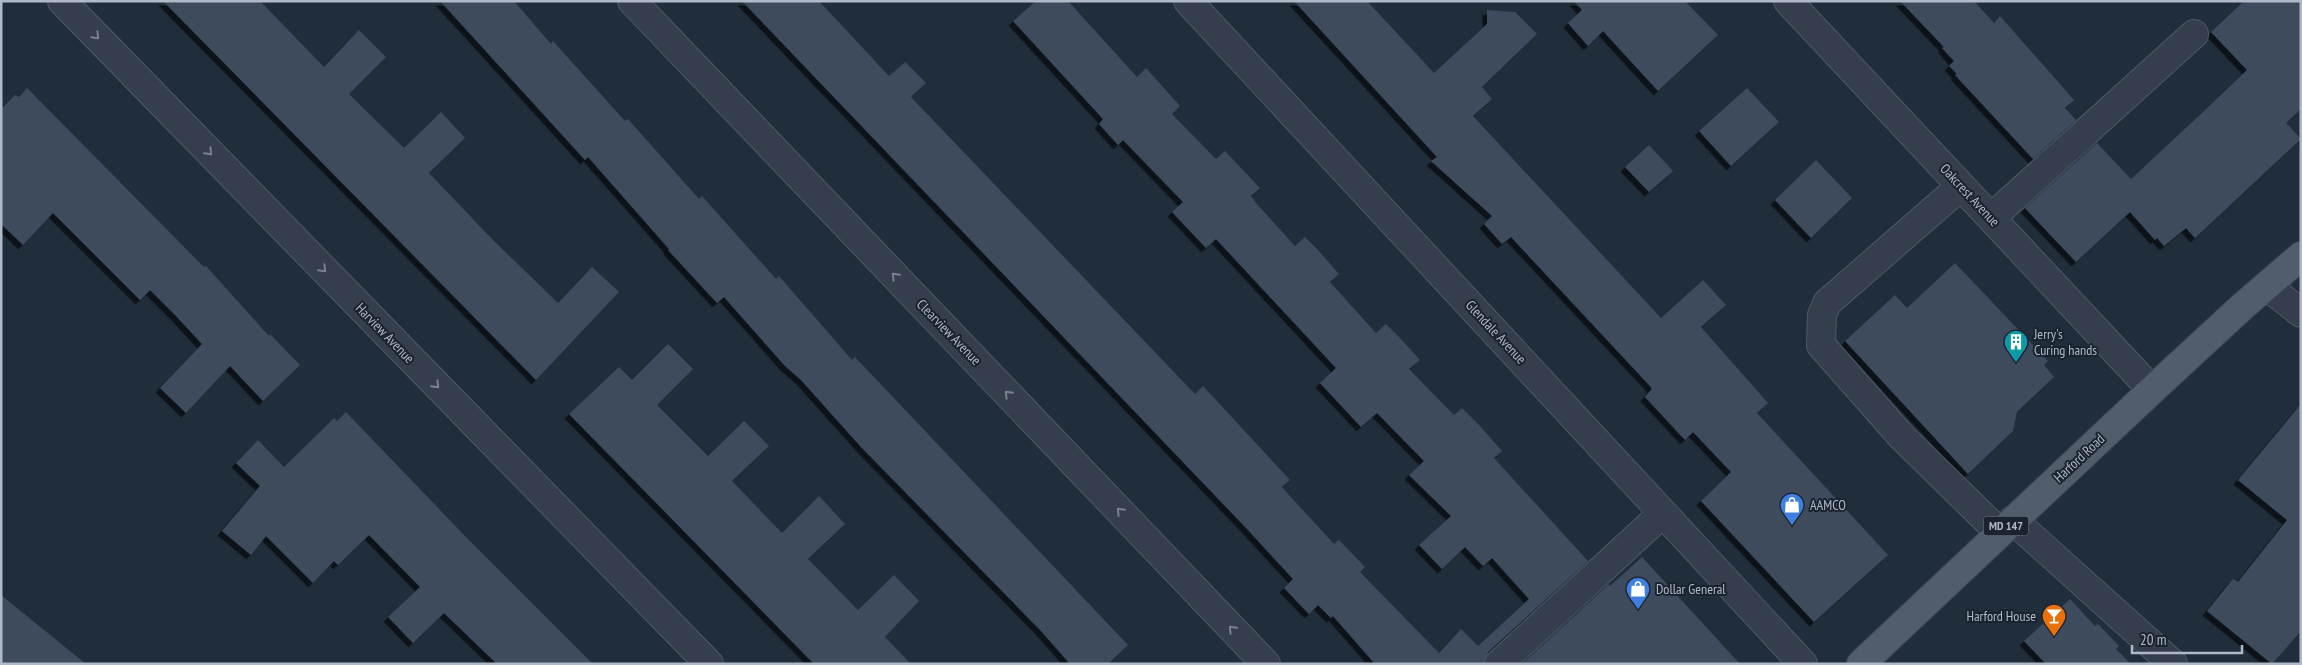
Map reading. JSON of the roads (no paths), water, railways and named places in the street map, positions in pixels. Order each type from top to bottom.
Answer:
[{"type":"main road","name":"Harford Road","points":[[1861,664],[2152,390],[2243,306],[2301,256]]},
{"type":"street","name":"Harview Avenue","points":[[62,1],[709,664]]},
{"type":"street","name":"Clearview Avenue","points":[[632,1],[1266,664]]},
{"type":"street","name":"Glendale Avenue","points":[[1188,1],[1803,664]]},
{"type":"street","name":"Oakcrest Avenue","points":[[1788,1],[2152,390]]},
{"type":"street","points":[[1991,218],[2194,34]]},
{"type":"street","points":[[1961,186],[1827,303],[1822,315],[1821,345],[1902,437],[2006,526],[2174,664]]},
{"type":"street","points":[[2267,286],[2301,313]]},
{"type":"street","points":[[1499,664],[1663,512]]},
{"type":"place","name":"Jerry's Curing hands","points":[[2016,363]]},
{"type":"place","name":"AAMCO","points":[[1792,526]]},
{"type":"place","name":"Dollar General","points":[[1638,610]]},
{"type":"place","name":"Harford House","points":[[2054,637]]}]
